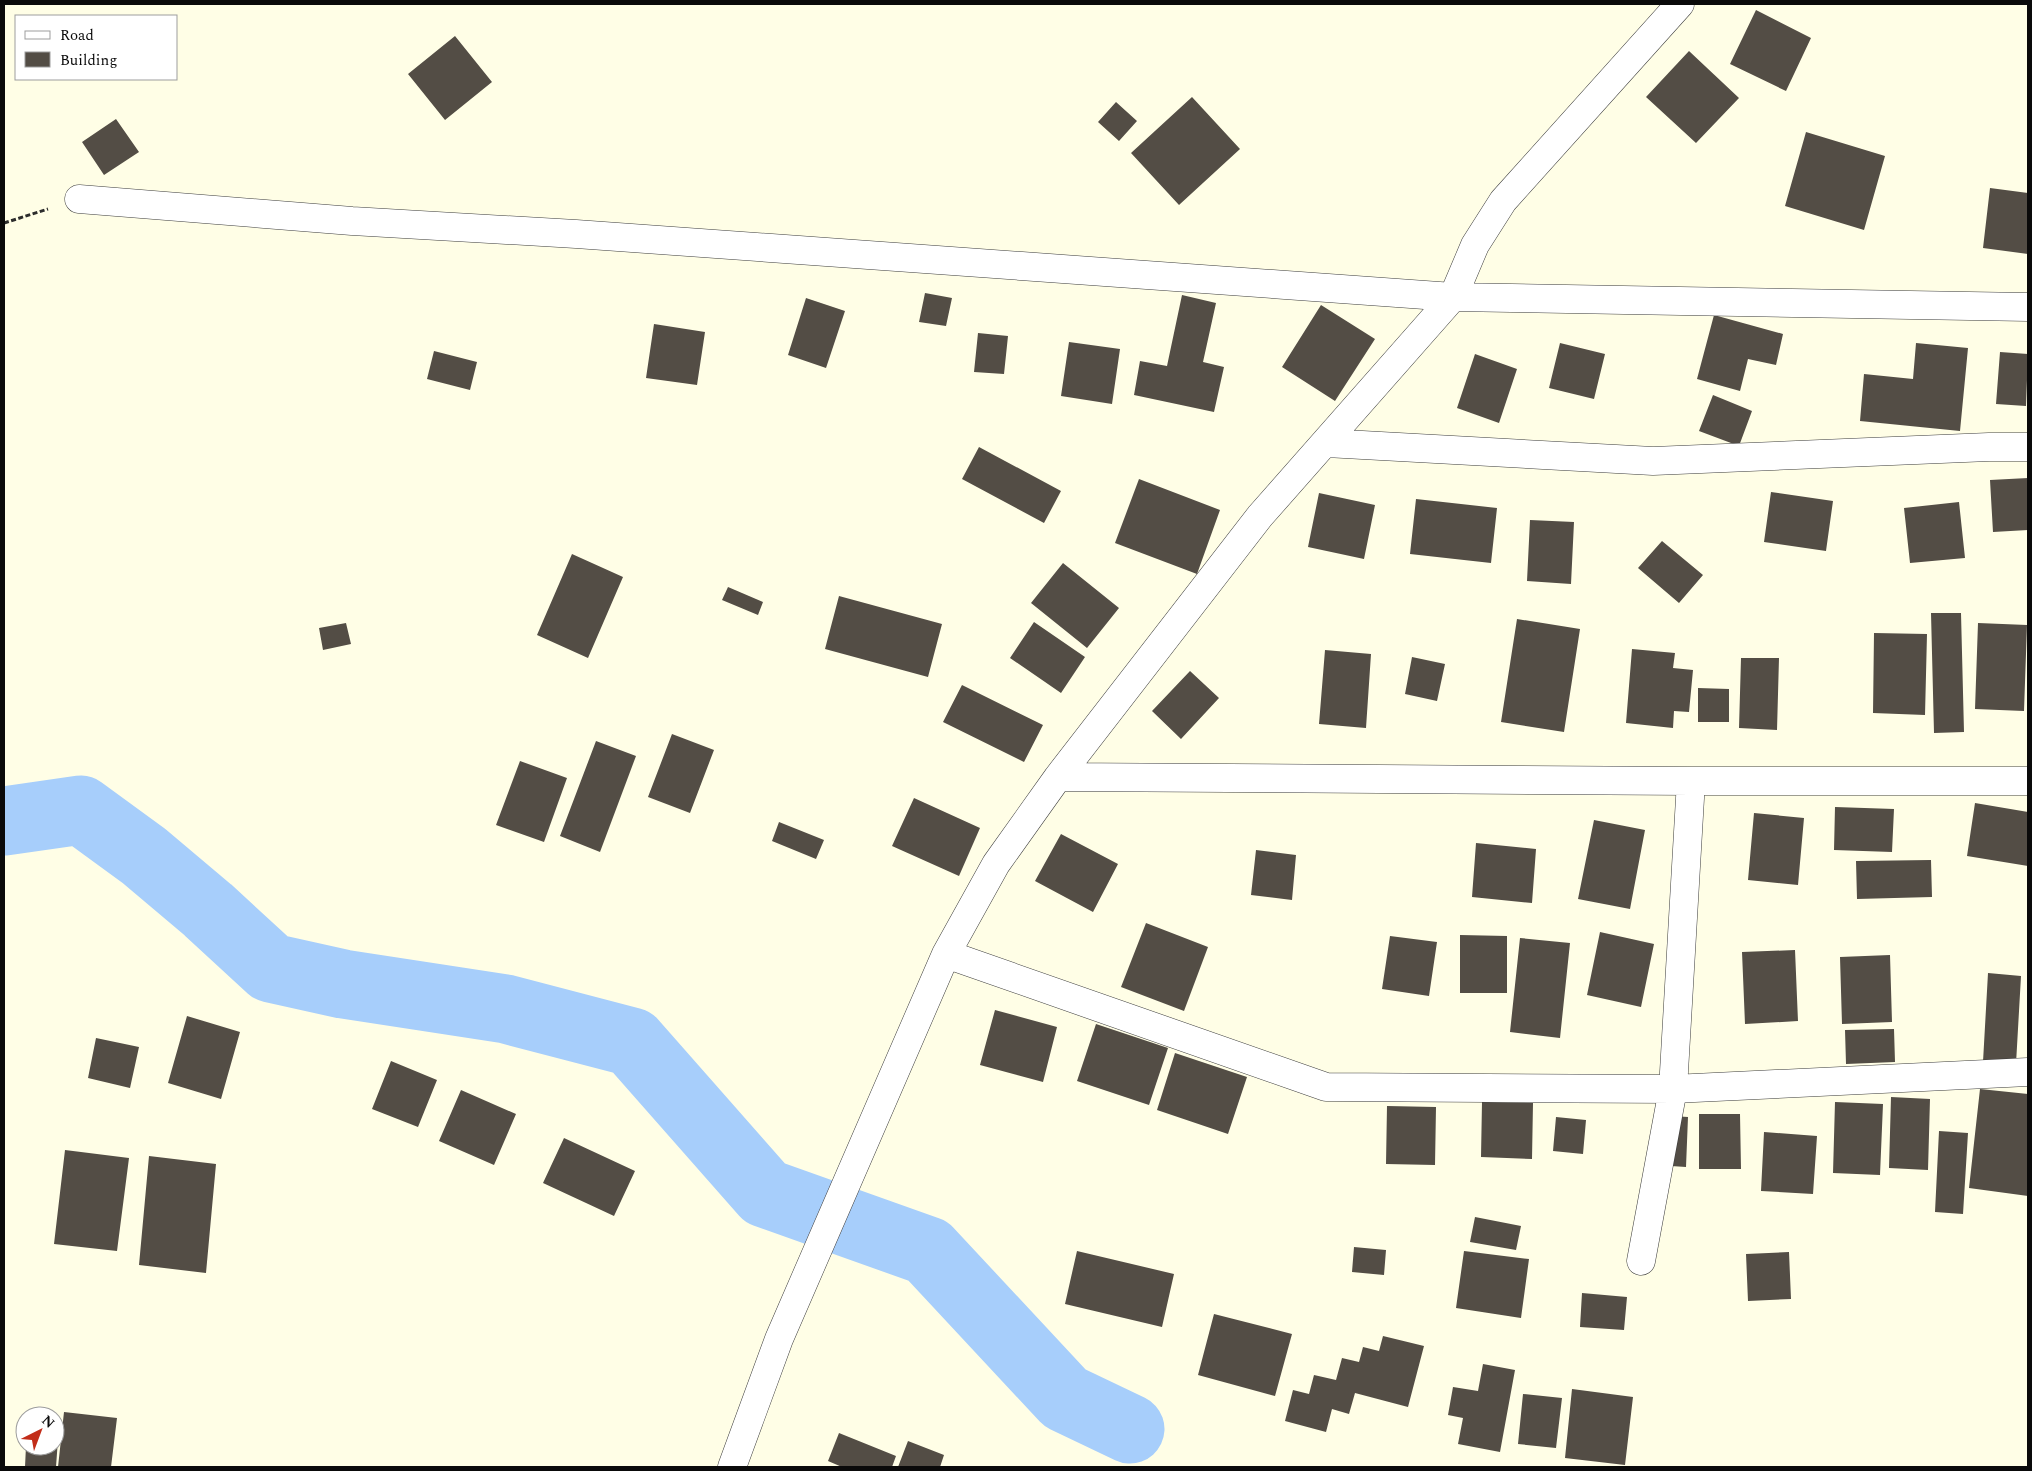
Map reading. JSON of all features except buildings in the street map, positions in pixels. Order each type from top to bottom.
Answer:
[{"type":"street","points":[[732,1467],[779,1339],[946,954],[996,864],[1058,777],[1260,516],[1453,297],[1475,245],[1503,201],[1680,4]]},
{"type":"street","points":[[79,199],[352,221],[576,234],[1453,297],[2028,307]]},
{"type":"street","points":[[1326,443],[1653,461],[1989,447],[2028,448]]},
{"type":"street","points":[[1058,777],[2028,781]]},
{"type":"street","points":[[1641,1262],[1673,1088],[1691,781]]},
{"type":"street","points":[[946,954],[1326,1087],[1673,1088],[2028,1072]]},
{"type":"path","points":[[4,223],[79,199]]},
{"type":"waterway","points":[[4,821],[81,810],[144,856],[208,910],[271,968],[343,984],[506,1009],[632,1042],[765,1193],[928,1251],[1065,1398],[1130,1429]]}]
